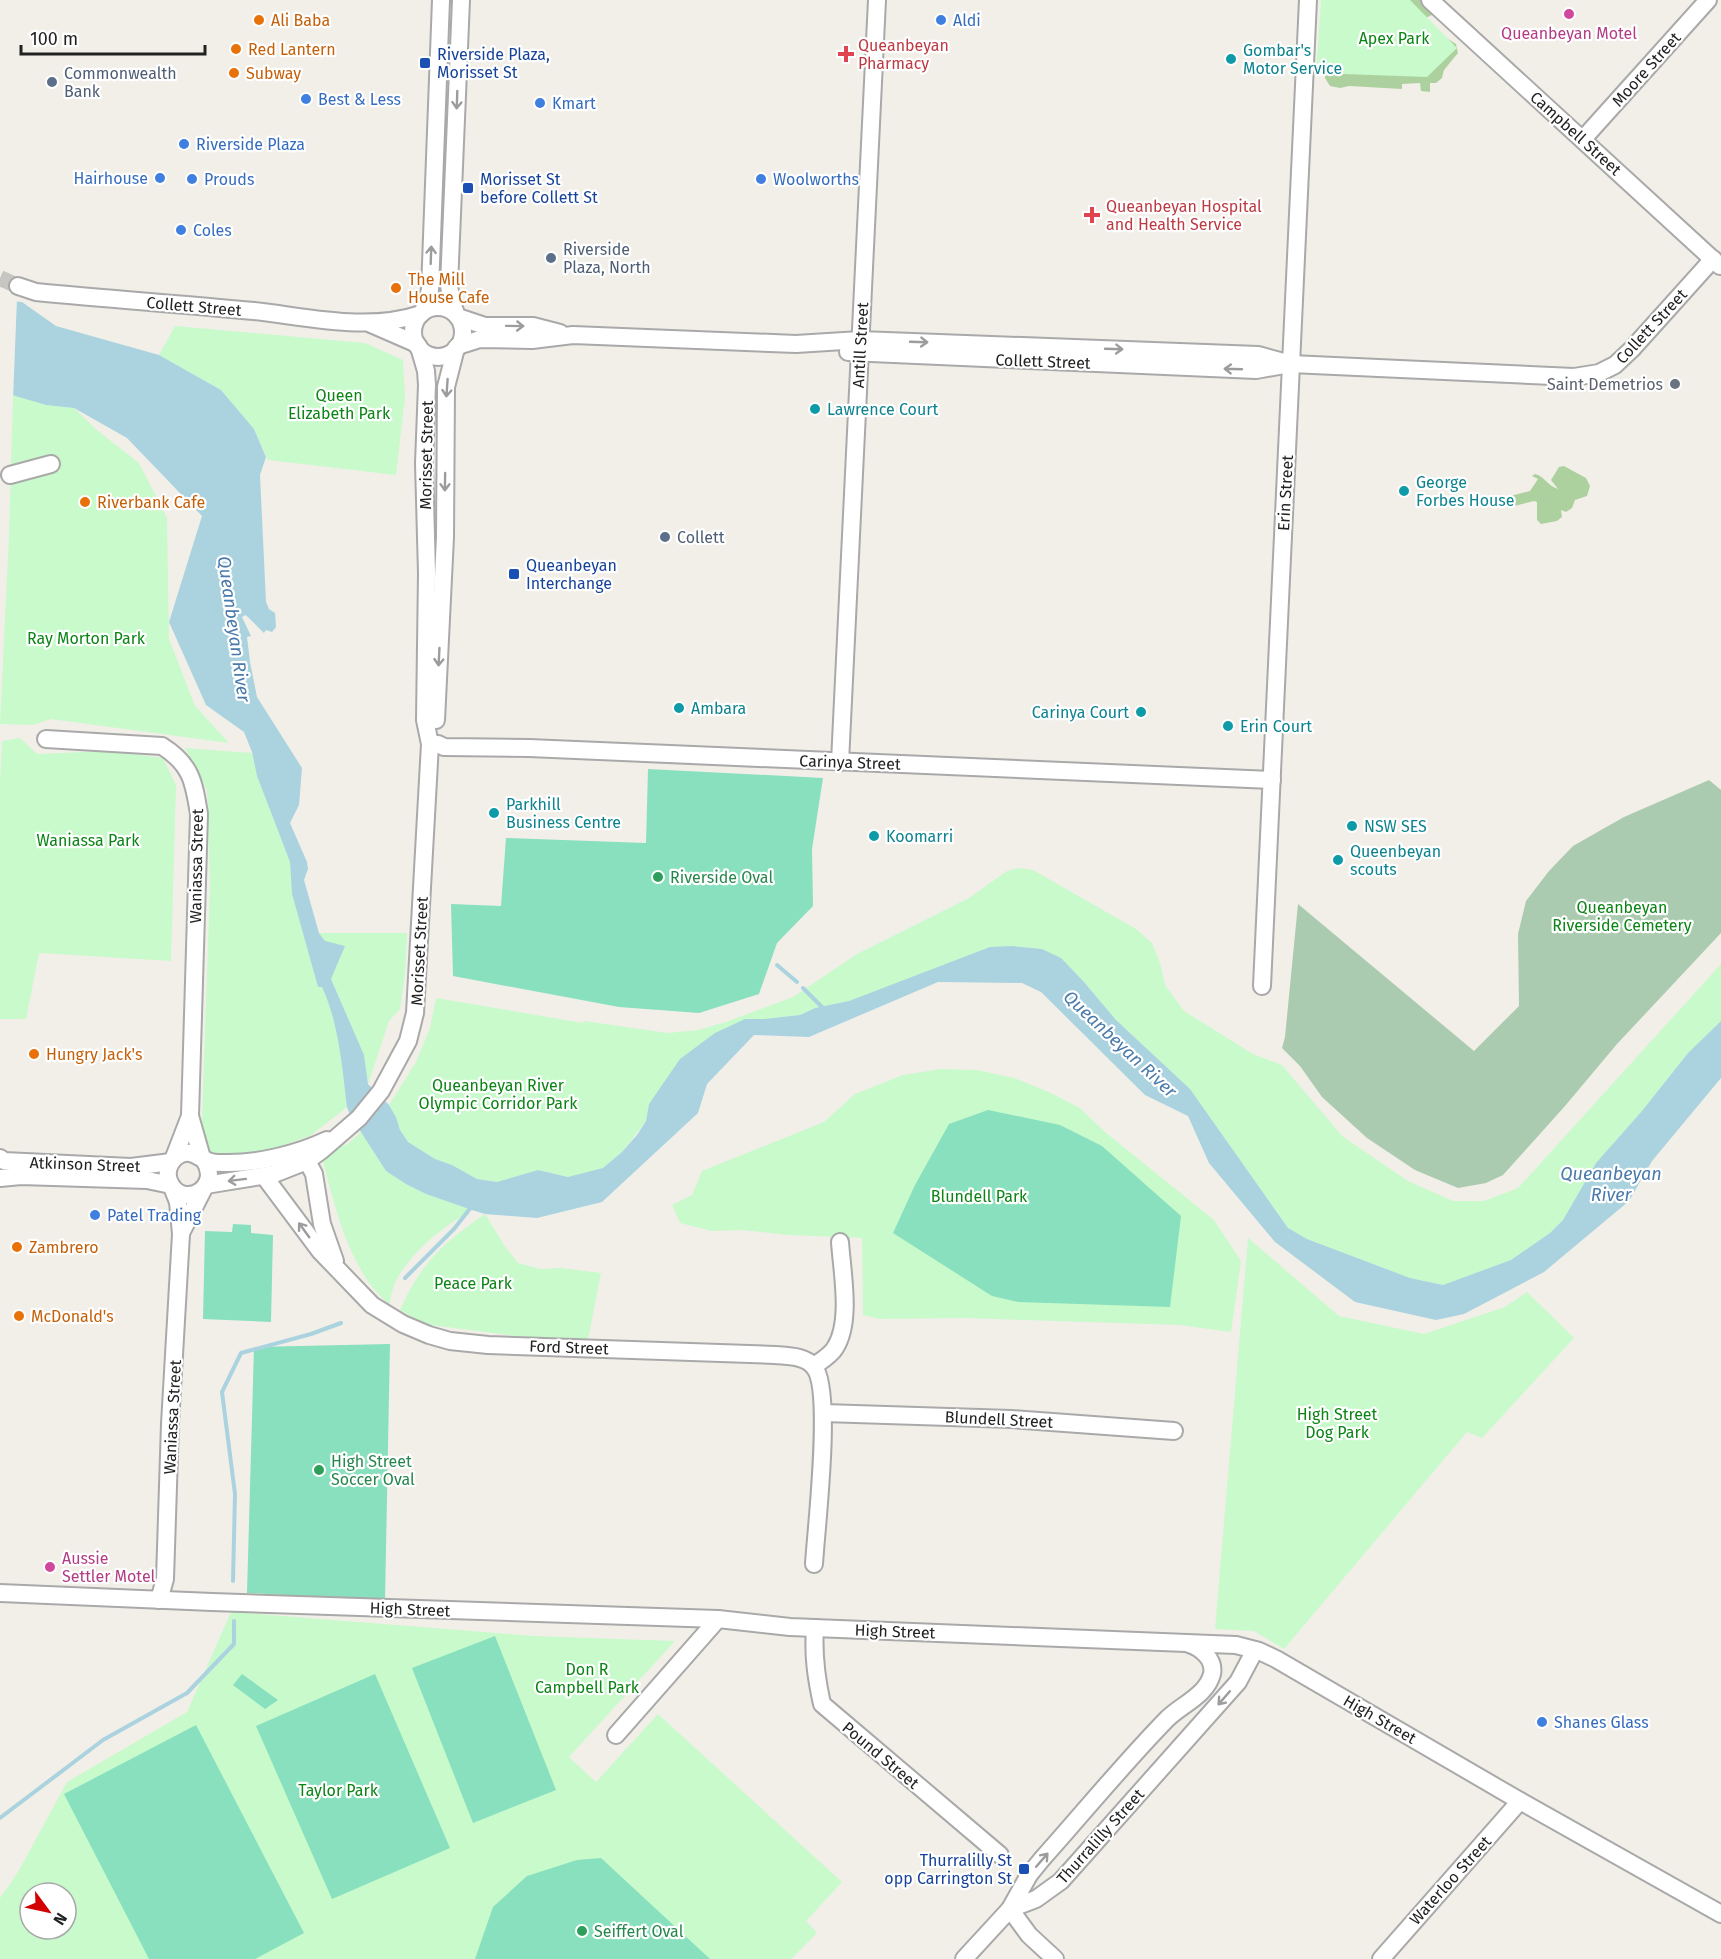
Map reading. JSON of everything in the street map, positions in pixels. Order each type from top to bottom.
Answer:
[{"type":"street","points":[[441,0],[430,290],[414,328],[418,345],[426,353],[440,356],[449,354],[457,347],[463,333],[451,299],[449,285],[461,0]]},
{"type":"street","name":"Antill Street","points":[[840,762],[877,0]]},
{"type":"street","name":"Erin Street","points":[[1262,986],[1308,0]]},
{"type":"street","name":"Campbell Street","points":[[1430,0],[1716,257]]},
{"type":"street","name":"Moore Street","points":[[1583,139],[1708,0]]},
{"type":"street","name":"Collett Street","points":[[457,347],[480,339],[532,340],[573,335],[860,346],[1258,355],[1291,364],[1562,376],[1590,375],[1606,370],[1622,358],[1716,257]]},
{"type":"street","name":"Collett Street","points":[[18,286],[36,292],[255,311],[370,324],[405,319],[422,313]]},
{"type":"street","points":[[422,313],[438,307],[449,309],[457,315]]},
{"type":"street","name":"Collett Street","points":[[457,315],[485,326],[533,326],[573,335]]},
{"type":"street","name":"Collett Street","points":[[370,324],[418,345]]},
{"type":"street","name":"Morisset Street","points":[[418,345],[427,377],[424,463],[426,726],[430,744]]},
{"type":"street","name":"Morisset Street","points":[[307,1161],[364,1112],[381,1090],[408,1041],[415,1013],[430,744],[435,726],[442,598],[446,387],[457,347]]},
{"type":"street","points":[[10,475],[51,464]]},
{"type":"street","points":[[425,518],[433,538],[444,551]]},
{"type":"street","points":[[426,632],[435,607],[442,598]]},
{"type":"street","name":"Waniassa Street","points":[[46,738],[162,746],[186,766],[195,785],[199,814],[190,1116],[203,1159]]},
{"type":"street","name":"Carinya Street","points":[[430,744],[444,747],[530,748],[1272,780]]},
{"type":"street","name":"Waniassa Street","points":[[172,1161],[190,1116]]},
{"type":"street","name":"Morisset Street","points":[[273,1157],[315,1145],[341,1133]]},
{"type":"street","points":[[205,1187],[209,1171],[203,1159],[196,1154],[186,1153],[172,1161],[168,1175],[172,1186],[188,1195],[195,1194],[205,1187],[264,1176],[307,1161]]},
{"type":"street","points":[[203,1159],[233,1163],[273,1157],[307,1161]]},
{"type":"street","name":"Atkinson Street","points":[[0,1158],[4,1161],[131,1167],[172,1161]]},
{"type":"street","name":"Ford Street","points":[[307,1161],[313,1169],[316,1181],[324,1233],[331,1253],[343,1275]]},
{"type":"street","name":"Atkinson Street","points":[[0,1178],[21,1176],[147,1180],[172,1186]]},
{"type":"street","name":"Ford Street","points":[[264,1176],[308,1236],[372,1305],[421,1332],[450,1341],[488,1345],[776,1355],[800,1358],[814,1366]]},
{"type":"street","name":"Waniassa Street","points":[[159,1600],[165,1579],[170,1424],[181,1234],[178,1202],[172,1186]]},
{"type":"street","name":"Waniassa Street","points":[[181,1234],[205,1187]]},
{"type":"street","points":[[814,1564],[824,1413],[822,1382],[814,1366],[834,1350],[840,1338],[844,1319],[840,1242]]},
{"type":"street","name":"Blundell Street","points":[[824,1413],[1011,1419],[1174,1431]]},
{"type":"street","name":"High Street","points":[[0,1593],[718,1619],[815,1628],[1227,1644],[1255,1650],[1276,1659],[1520,1801],[1721,1914]]},
{"type":"street","points":[[616,1735],[718,1619]]},
{"type":"street","name":"Pound Street","points":[[815,1628],[814,1670],[822,1704],[1000,1855]]},
{"type":"street","name":"Thurralilly Street","points":[[964,1959],[1010,1909],[1036,1866],[1171,1715],[1202,1690],[1212,1673],[1211,1665],[1206,1655],[1195,1646],[1182,1642]]},
{"type":"street","name":"Thurralilly Street","points":[[1010,1909],[1036,1899],[1061,1881],[1241,1678],[1255,1650]]},
{"type":"street","points":[[1158,1729],[1179,1748]]},
{"type":"street","name":"Waterloo Street","points":[[1381,1959],[1520,1801]]},
{"type":"street","points":[[1010,1909],[1029,1935],[1055,1959]]},
{"type":"green space","name":"Apex Park","points":[[1321,0],[1410,0],[1457,48],[1427,77],[1316,73]]},
{"type":"green space","name":"Apex Park","points":[[1369,0],[1428,0],[1433,8],[1432,15],[1419,21],[1456,44],[1458,53],[1444,70],[1442,78],[1436,83],[1430,83],[1430,92],[1421,91],[1420,83],[1402,84],[1402,89],[1330,86],[1325,78],[1323,66]]},
{"type":"green space","name":"Queen Elizabeth Park","points":[[175,326],[365,343],[403,360],[405,397],[396,475],[268,460],[254,429],[221,390],[159,355]]},
{"type":"green space","name":"Ray Morton Park","points":[[13,395],[46,405],[74,408],[98,431],[139,463],[167,518],[169,639],[195,706],[229,743],[51,719],[33,725],[0,724]]},
{"type":"green space","points":[[1564,466],[1586,478],[1590,486],[1587,496],[1575,500],[1572,508],[1566,512],[1561,510],[1562,517],[1557,521],[1541,524],[1537,520],[1537,502],[1534,501],[1507,508],[1506,497],[1530,491],[1538,479],[1532,476],[1535,474],[1558,489],[1551,480],[1559,467]]},
{"type":"green space","name":"Waniassa Park","points":[[20,738],[37,754],[108,751],[163,758],[176,785],[171,961],[39,953],[26,1019],[0,1019],[2,741]]},
{"type":"green space","points":[[185,748],[252,753],[257,776],[290,862],[292,894],[318,987],[322,987],[328,1001],[336,1031],[347,1107],[310,1136],[267,1151],[226,1155],[201,1152],[210,884],[207,790]]},
{"type":"green space","name":"Riverside Oval","points":[[648,769],[823,778],[812,849],[813,906],[777,943],[759,994],[699,1013],[619,1007],[453,976],[451,904],[501,906],[506,838],[646,843]]},
{"type":"green space","name":"Queanbeyan Riverside Cemetery","points":[[1709,780],[1721,790],[1721,933],[1617,1044],[1503,1175],[1486,1183],[1458,1188],[1415,1170],[1367,1138],[1322,1097],[1300,1066],[1282,1048],[1298,904],[1474,1051],[1519,1006],[1518,934],[1526,901],[1549,871],[1573,846],[1624,817]]},
{"type":"green space","name":"Queanbeyan River Olympic Corridor Park","points":[[1018,868],[1033,870],[1136,929],[1152,943],[1165,985],[1184,1011],[1253,1054],[1282,1065],[1342,1136],[1408,1181],[1453,1201],[1484,1201],[1518,1188],[1721,964],[1721,1021],[1688,1053],[1642,1111],[1596,1163],[1563,1220],[1550,1233],[1511,1260],[1444,1285],[1410,1278],[1307,1239],[1288,1228],[1190,1089],[1116,1020],[1084,982],[1042,949],[1012,946],[849,1001],[815,1008],[800,1015],[745,1019],[661,1089],[649,1104],[646,1121],[622,1152],[603,1168],[588,1173],[568,1177],[538,1170],[497,1182],[477,1179],[452,1165],[435,1159],[408,1142],[389,1105],[416,1062],[430,1028],[436,998],[583,1023],[584,1021],[668,1033],[698,1030],[793,997],[857,954],[969,898],[1007,871]]},
{"type":"green space","points":[[319,933],[407,933],[405,975],[400,1009],[389,1021],[368,1084],[364,1055],[331,979],[339,957]]},
{"type":"green space","name":"Blundell Park","points":[[941,1069],[977,1070],[1014,1078],[1080,1108],[1105,1132],[1214,1220],[1241,1261],[1231,1332],[1180,1325],[964,1318],[880,1319],[863,1315],[862,1238],[789,1235],[743,1230],[712,1231],[680,1223],[672,1205],[692,1195],[702,1171],[824,1122],[855,1094],[903,1075]]},
{"type":"green space","points":[[988,1110],[1060,1125],[1102,1146],[1181,1216],[1170,1307],[1018,1302],[992,1296],[893,1233],[915,1185],[949,1124]]},
{"type":"green space","points":[[361,1132],[386,1171],[426,1194],[472,1210],[440,1231],[405,1266],[396,1280],[389,1305],[367,1280],[352,1252],[335,1207],[323,1161],[333,1148],[348,1144]]},
{"type":"green space","name":"Peace Park","points":[[485,1214],[518,1263],[540,1269],[561,1268],[601,1273],[587,1345],[423,1324],[400,1310],[416,1279],[435,1255]]},
{"type":"green space","points":[[233,1224],[251,1225],[251,1233],[273,1235],[271,1322],[203,1319],[205,1231],[232,1232]]},
{"type":"green space","name":"High Street Dog Park","points":[[1248,1238],[1339,1316],[1424,1334],[1505,1307],[1527,1292],[1574,1338],[1482,1438],[1467,1432],[1284,1649],[1254,1631],[1215,1629]]},
{"type":"green space","name":"High Street Soccer Oval","points":[[390,1344],[385,1600],[247,1593],[254,1347]]},
{"type":"green space","name":"Taylor Park","points":[[231,1612],[534,1636],[675,1641],[569,1757],[596,1782],[658,1714],[842,1882],[806,1921],[817,1933],[791,1959],[0,1959],[0,1898],[18,1872],[67,1782],[187,1712]]},
{"type":"green space","points":[[495,1636],[556,1790],[473,1823],[412,1668]]},
{"type":"green space","points":[[242,1674],[278,1700],[265,1709],[233,1685]]},
{"type":"green space","points":[[375,1674],[450,1848],[332,1899],[256,1726]]},
{"type":"green space","points":[[196,1725],[304,1933],[255,1959],[149,1959],[64,1794]]},
{"type":"green space","name":"Seiffert Oval","points":[[601,1858],[710,1959],[475,1959],[493,1907],[527,1876],[577,1860]]},
{"type":"water","name":"Queanbeyan River","points":[[0,300],[22,302],[56,326],[159,355],[221,390],[254,429],[266,457],[260,475],[266,602],[269,609],[275,613],[276,627],[272,632],[266,630],[264,633],[248,617],[245,615],[242,617],[251,636],[247,637],[257,697],[302,768],[299,805],[290,823],[307,862],[308,869],[304,880],[319,933],[325,941],[345,946],[331,979],[364,1055],[368,1084],[389,1105],[408,1142],[435,1159],[452,1165],[477,1179],[497,1182],[538,1170],[568,1177],[603,1168],[637,1135],[646,1121],[649,1104],[680,1059],[715,1033],[745,1019],[800,1015],[815,1008],[849,1001],[990,947],[1012,946],[1042,949],[1061,958],[1116,1020],[1190,1089],[1288,1228],[1307,1239],[1410,1278],[1443,1285],[1511,1260],[1550,1233],[1563,1220],[1596,1163],[1642,1111],[1688,1053],[1721,1021],[1721,1078],[1652,1161],[1629,1201],[1544,1272],[1464,1314],[1436,1320],[1355,1302],[1275,1242],[1209,1163],[1188,1116],[1145,1095],[1041,992],[1022,983],[938,982],[809,1037],[754,1035],[707,1084],[698,1113],[602,1202],[537,1218],[485,1214],[426,1194],[386,1171],[350,1115],[339,1046],[328,1001],[322,987],[318,987],[292,894],[290,862],[257,776],[252,752],[244,732],[206,705],[169,622],[202,516],[127,438],[74,408],[46,405],[12,395]]},
{"type":"pier","points":[[0,297],[17,298],[13,399],[0,397]]},
{"type":"waterway","points":[[777,965],[797,982]]},
{"type":"waterway","points":[[803,988],[824,1009]]},
{"type":"waterway","points":[[405,1278],[454,1229],[472,1206]]},
{"type":"waterway","points":[[233,1581],[235,1494],[222,1392],[241,1353],[311,1334],[341,1323]]},
{"type":"waterway","points":[[0,1818],[103,1740],[187,1693],[234,1644],[234,1621]]},
{"type":"tunnel","points":[[0,278],[18,286]]},
{"type":"place","name":"Queanbeyan Motel","points":[[1569,14]]},
{"type":"place","name":"Ali Baba","points":[[259,20]]},
{"type":"place","name":"Aldi","points":[[941,20]]},
{"type":"place","name":"Red Lantern","points":[[236,49]]},
{"type":"place","name":"Queanbeyan Pharmacy","points":[[846,54]]},
{"type":"place","name":"Gombar's Motor Service","points":[[1231,59]]},
{"type":"place","name":"Riverside Plaza, Morisset St","points":[[425,63]]},
{"type":"place","name":"Subway","points":[[234,73]]},
{"type":"place","name":"Commonwealth Bank","points":[[52,82]]},
{"type":"place","name":"Best & Less","points":[[306,99]]},
{"type":"place","name":"Kmart","points":[[540,103]]},
{"type":"place","name":"Riverside Plaza","points":[[184,144]]},
{"type":"place","name":"Hairhouse","points":[[160,178]]},
{"type":"place","name":"Prouds","points":[[192,179]]},
{"type":"place","name":"Woolworths","points":[[761,179]]},
{"type":"place","name":"Morisset St before Collett St","points":[[468,188]]},
{"type":"place","name":"Queanbeyan Hospital and Health Service","points":[[1092,215]]},
{"type":"place","name":"Coles","points":[[181,230]]},
{"type":"place","name":"Riverside Plaza, North","points":[[551,258]]},
{"type":"place","name":"The Mill House Cafe","points":[[396,288]]},
{"type":"place","name":"Saint Demetrios","points":[[1675,384]]},
{"type":"place","name":"Lawrence Court","points":[[815,409]]},
{"type":"place","name":"George Forbes House","points":[[1404,491]]},
{"type":"place","name":"Riverbank Cafe","points":[[85,502]]},
{"type":"place","name":"Collett","points":[[665,537]]},
{"type":"place","name":"Queanbeyan Interchange","points":[[514,574]]},
{"type":"place","name":"Ambara","points":[[679,708]]},
{"type":"place","name":"Carinya Court","points":[[1141,712]]},
{"type":"place","name":"Erin Court","points":[[1228,726]]},
{"type":"place","name":"Parkhill Business Centre","points":[[494,813]]},
{"type":"place","name":"NSW SES","points":[[1352,826]]},
{"type":"place","name":"Koomarri","points":[[874,836]]},
{"type":"place","name":"Queenbeyan scouts","points":[[1338,860]]},
{"type":"place","name":"Riverside Oval","points":[[658,877]]},
{"type":"place","name":"Hungry Jack's","points":[[34,1054]]},
{"type":"place","name":"Patel Trading","points":[[95,1215]]},
{"type":"place","name":"Zambrero","points":[[17,1247]]},
{"type":"place","name":"McDonald's","points":[[19,1316]]},
{"type":"place","name":"High Street Soccer Oval","points":[[319,1470]]},
{"type":"place","name":"Aussie Settler Motel","points":[[50,1567]]},
{"type":"place","name":"Shanes Glass","points":[[1542,1722]]},
{"type":"place","name":"Thurralilly St opp Carrington St","points":[[1024,1869]]},
{"type":"place","name":"Seiffert Oval","points":[[582,1931]]},
{"type":"park label","name":"Don R Campbell Park","points":[[587,1678]]}]
